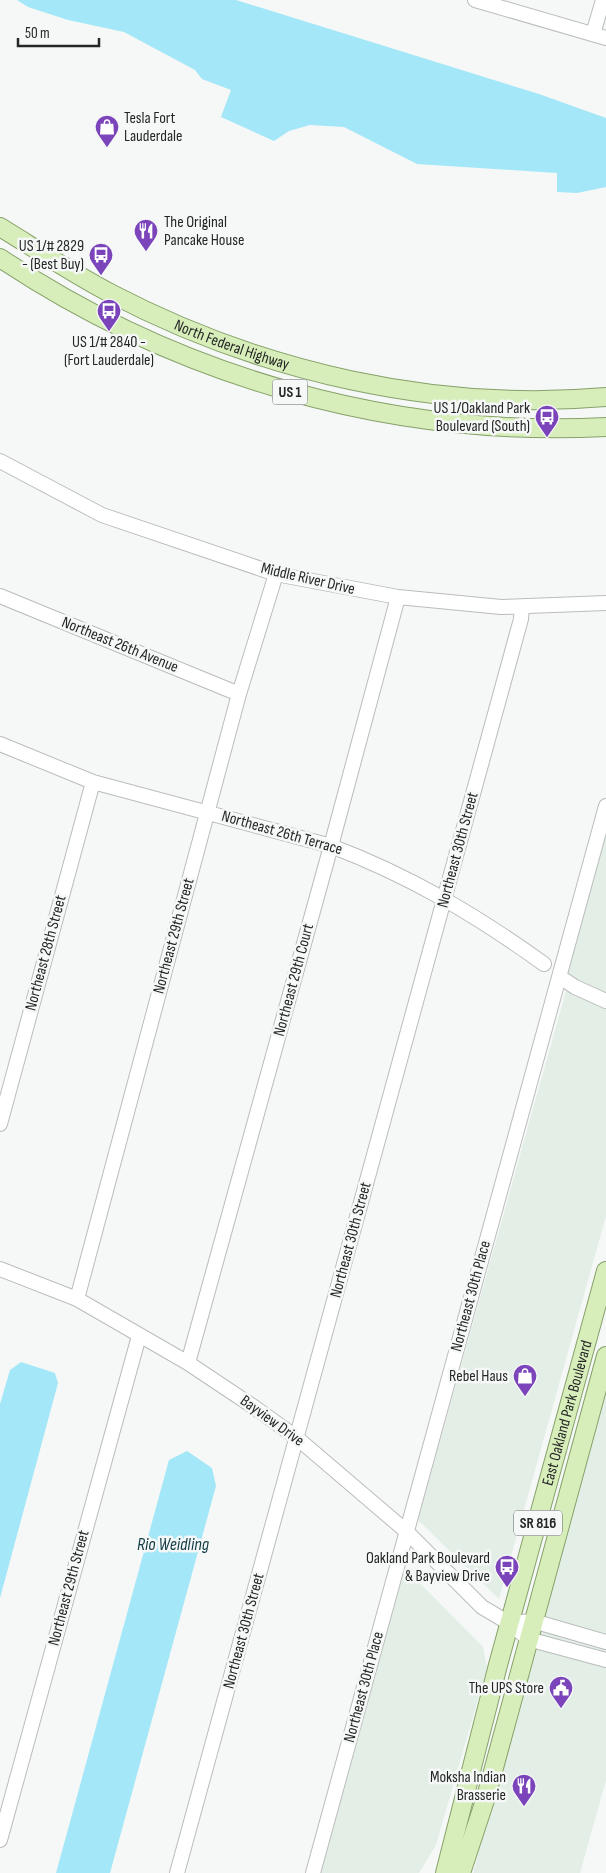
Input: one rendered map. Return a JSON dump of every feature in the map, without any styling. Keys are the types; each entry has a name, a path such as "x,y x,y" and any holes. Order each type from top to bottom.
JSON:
{"main road":[{"name":"North Federal Highway","path":"0,227 84,278 174,324 230,346 284,364 362,383 444,395 562,400 606,397"},
{"name":"North Federal Highway","path":"0,258 106,319 165,348 226,372 319,400 423,420 528,428 606,427"},
{"path":"106,319 126,318 138,315 145,310"},
{"path":"136,334 148,326 158,323 174,324"},
{"path":"528,428 551,420 559,411 562,400"},
{"name":"East Oakland Park Boulevard","path":"445,1873 509,1623 606,1272"},
{"name":"East Oakland Park Boulevard","path":"461,1873 486,1797 606,1356"},
{"path":"472,1873 474,1849 486,1797"}],"street":[{"path":"475,0 600,36 603,0"},
{"name":"Middle River Drive","path":"0,461 102,515 276,574 398,597 501,607 606,603"},
{"name":"Northeast 29th Street","path":"77,1299 239,694 276,574"},
{"name":"Northeast 26th Avenue","path":"0,596 239,694"},
{"name":"Northeast 29th Court","path":"188,1363 398,597"},
{"name":"Northeast 30th Street","path":"177,1873 445,898 521,619 522,607"},
{"name":"Northeast 26th Terrace","path":"0,744 93,782 331,846 387,869 445,898 505,936 544,964"},
{"name":"Northeast 28th Street","path":"0,1124 93,782"},
{"name":"Northeast 30th Place","path":"313,1873 606,806"},
{"path":"560,977 575,987 606,1000"},
{"name":"Bayview Drive","path":"0,1269 77,1299 188,1363 297,1438 406,1531 482,1607 494,1616 509,1623 528,1639 606,1660"},
{"name":"Northeast 29th Street","path":"0,1840 139,1336"},
{"path":"509,1623 534,1621 606,1642"},
{"path":"439,1873 451,1850"}],"shaded area":[{"path":"606,830 606,994 599,992 568,973"},
{"path":"566,991 606,1006 606,1216 499,1599 418,1520"},
{"path":"606,1375 606,1780 580,1873 473,1873"},
{"path":"405,1568 483,1647 487,1668 436,1845 419,1873 321,1873"}],"water":[{"path":"17,0 236,0 539,94 606,118 606,187 577,193 557,192 557,173 417,164 344,127 310,125 289,131 274,141 221,117 231,90 202,79 195,70 124,32 68,20 28,7"},
{"path":"21,1362 55,1373 58,1383 0,1598 0,1404 10,1370"},
{"name":"Rio Weidling","path":"187,1451 212,1468 216,1486 110,1873 56,1873 169,1460"}],"place":[{"name":"Tesla Fort Lauderdale","path":"107,148"},
{"name":"The Original Pancake House","path":"146,252"},
{"name":"US 1/# 2829 - (Best Buy)","path":"101,276"},
{"name":"US 1/# 2840 - (Fort Lauderdale)","path":"109,332"},
{"name":"US 1/Oakland Park Boulevard (South)","path":"547,438"},
{"name":"Rebel Haus","path":"525,1397"},
{"name":"Oakland Park Boulevard & Bayview Drive","path":"507,1588"},
{"name":"The UPS Store","path":"561,1709"},
{"name":"Moksha Indian Brasserie","path":"524,1807"}]}
